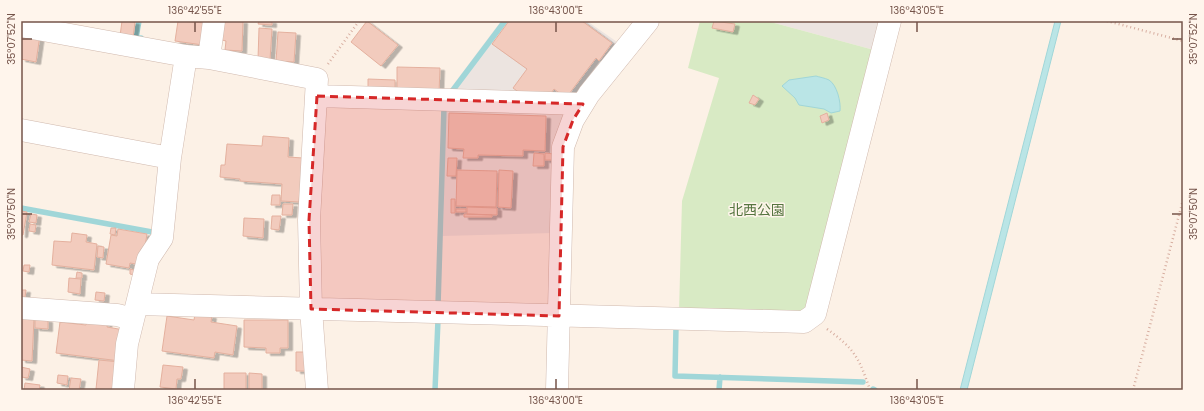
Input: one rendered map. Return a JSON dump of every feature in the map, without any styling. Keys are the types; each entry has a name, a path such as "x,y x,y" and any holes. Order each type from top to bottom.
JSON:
{"street":[{"path":"209,58 214,21"},
{"path":"557,390 563,147 572,120 648,21"},
{"path":"21,308 117,315 135,311 311,309 804,322 809,320 815,314 890,21"},
{"path":"21,26 186,56 209,58 317,87 583,104"},
{"path":"123,390 127,344 148,259 162,238 170,158 186,56"},
{"path":"317,87 309,220 311,309 317,390"},
{"path":"21,130 170,158"}],"path":[{"path":"317,87 359,21"},
{"path":"1107,21 1183,41"},
{"path":"1133,390 1183,200"},
{"path":"809,320 827,329 855,352 864,370 870,390"}],"highlighted area":[{"path":"317,96 583,104 573,120 563,147 559,316 311,309 309,220"}],"shaded area":[{"path":"501,21 587,21 620,44 574,101 444,97"},
{"path":"767,21 882,21 874,50"},
{"path":"445,104 571,107 553,233 443,236"}],"green space":[{"name":"北西公園","path":"700,21 767,21 874,50 809,308 800,315 679,312 682,201 719,78 688,68"}],"water":[{"path":"1055,21 1061,21 967,390 960,390"},
{"path":"816,76 832,82 839,99 840,111 831,113 824,109 799,105 795,98 782,86 789,80"}],"building":[{"path":"122,21 135,22 133,38 120,36"},
{"path":"178,21 206,23 203,45 175,41"},
{"path":"223,21 243,21 242,51 225,50 226,41 222,40"},
{"path":"259,21 272,21 272,25 258,24"},
{"path":"367,21 398,45 381,66 351,42"},
{"path":"509,21 582,21 612,43 599,61 596,58 566,98 554,89 550,95 524,96 513,88 527,69 492,44"},
{"path":"714,21 735,24 733,32 712,28"},
{"path":"259,28 272,29 270,60 258,59"},
{"path":"21,32 40,35 36,62 21,59"},
{"path":"278,32 296,33 294,62 276,61"},
{"path":"397,67 440,68 439,93 397,92"},
{"path":"368,79 395,80 395,93 368,93"},
{"path":"753,95 759,99 755,105 749,103"},
{"path":"449,113 546,116 545,151 523,150 523,156 478,155 478,158 463,158 464,149 448,148"},
{"path":"827,113 829,120 822,123 820,116"},
{"path":"263,136 289,138 288,157 303,158 299,202 281,201 282,184 240,181 240,179 220,177 221,165 225,165 227,144 262,146"},
{"path":"534,153 544,154 544,166 533,166"},
{"path":"545,153 554,154 554,160 545,160"},
{"path":"448,158 457,158 456,176 447,176"},
{"path":"457,170 497,171 496,207 456,206"},
{"path":"499,170 513,171 511,208 498,207"},
{"path":"272,195 280,195 280,205 271,205"},
{"path":"451,199 455,199 455,213 451,213"},
{"path":"283,204 293,204 292,215 282,215"},
{"path":"467,207 497,208 497,215 467,214"},
{"path":"456,209 466,209 466,212 456,212"},
{"path":"21,211 27,212 23,235 21,235"},
{"path":"31,214 37,215 36,223 29,222"},
{"path":"464,214 492,215 492,217 464,217"},
{"path":"272,216 281,216 279,230 271,229"},
{"path":"244,218 264,219 263,238 243,236"},
{"path":"30,224 36,225 35,232 29,231"},
{"path":"111,228 116,228 115,235 110,234"},
{"path":"118,229 147,234 142,265 130,263 129,268 106,264 111,235 117,236"},
{"path":"72,233 87,235 86,242 97,244 94,270 52,265 54,241 71,242"},
{"path":"98,246 104,247 103,258 97,257"},
{"path":"24,265 30,265 29,272 23,271"},
{"path":"130,269 139,271 138,276 130,274"},
{"path":"77,272 82,273 82,278 76,278"},
{"path":"69,278 81,279 80,294 68,292"},
{"path":"21,290 26,290 24,305 21,305"},
{"path":"96,292 105,293 104,301 95,300"},
{"path":"195,314 212,316 211,322 237,326 233,355 215,352 214,358 162,351 167,316 194,320"},
{"path":"87,317 108,319 107,327 124,330 120,361 56,353 60,322 86,325"},
{"path":"21,318 34,319 32,361 21,360"},
{"path":"35,319 48,320 48,329 35,328"},
{"path":"244,320 288,320 288,348 280,348 280,353 266,353 266,348 244,347"},
{"path":"296,352 305,352 305,371 296,371"},
{"path":"99,360 120,362 117,390 96,389"},
{"path":"163,365 183,367 181,379 177,379 176,389 160,387"},
{"path":"21,367 30,369 28,378 21,377"},
{"path":"224,373 246,373 246,390 224,390"},
{"path":"249,373 262,374 262,390 249,390"},
{"path":"58,375 68,376 67,385 57,383"},
{"path":"71,378 81,379 79,390 69,390"},
{"path":"25,383 40,385 39,390 24,390"}],"waterway":[{"path":"139,21 136,38 141,38"},
{"path":"450,94 505,21"},
{"path":"438,306 444,107"},
{"path":"21,208 152,232"},
{"path":"435,390 438,320"},
{"path":"676,327 675,376 863,382"},
{"path":"719,390 720,377"}]}
